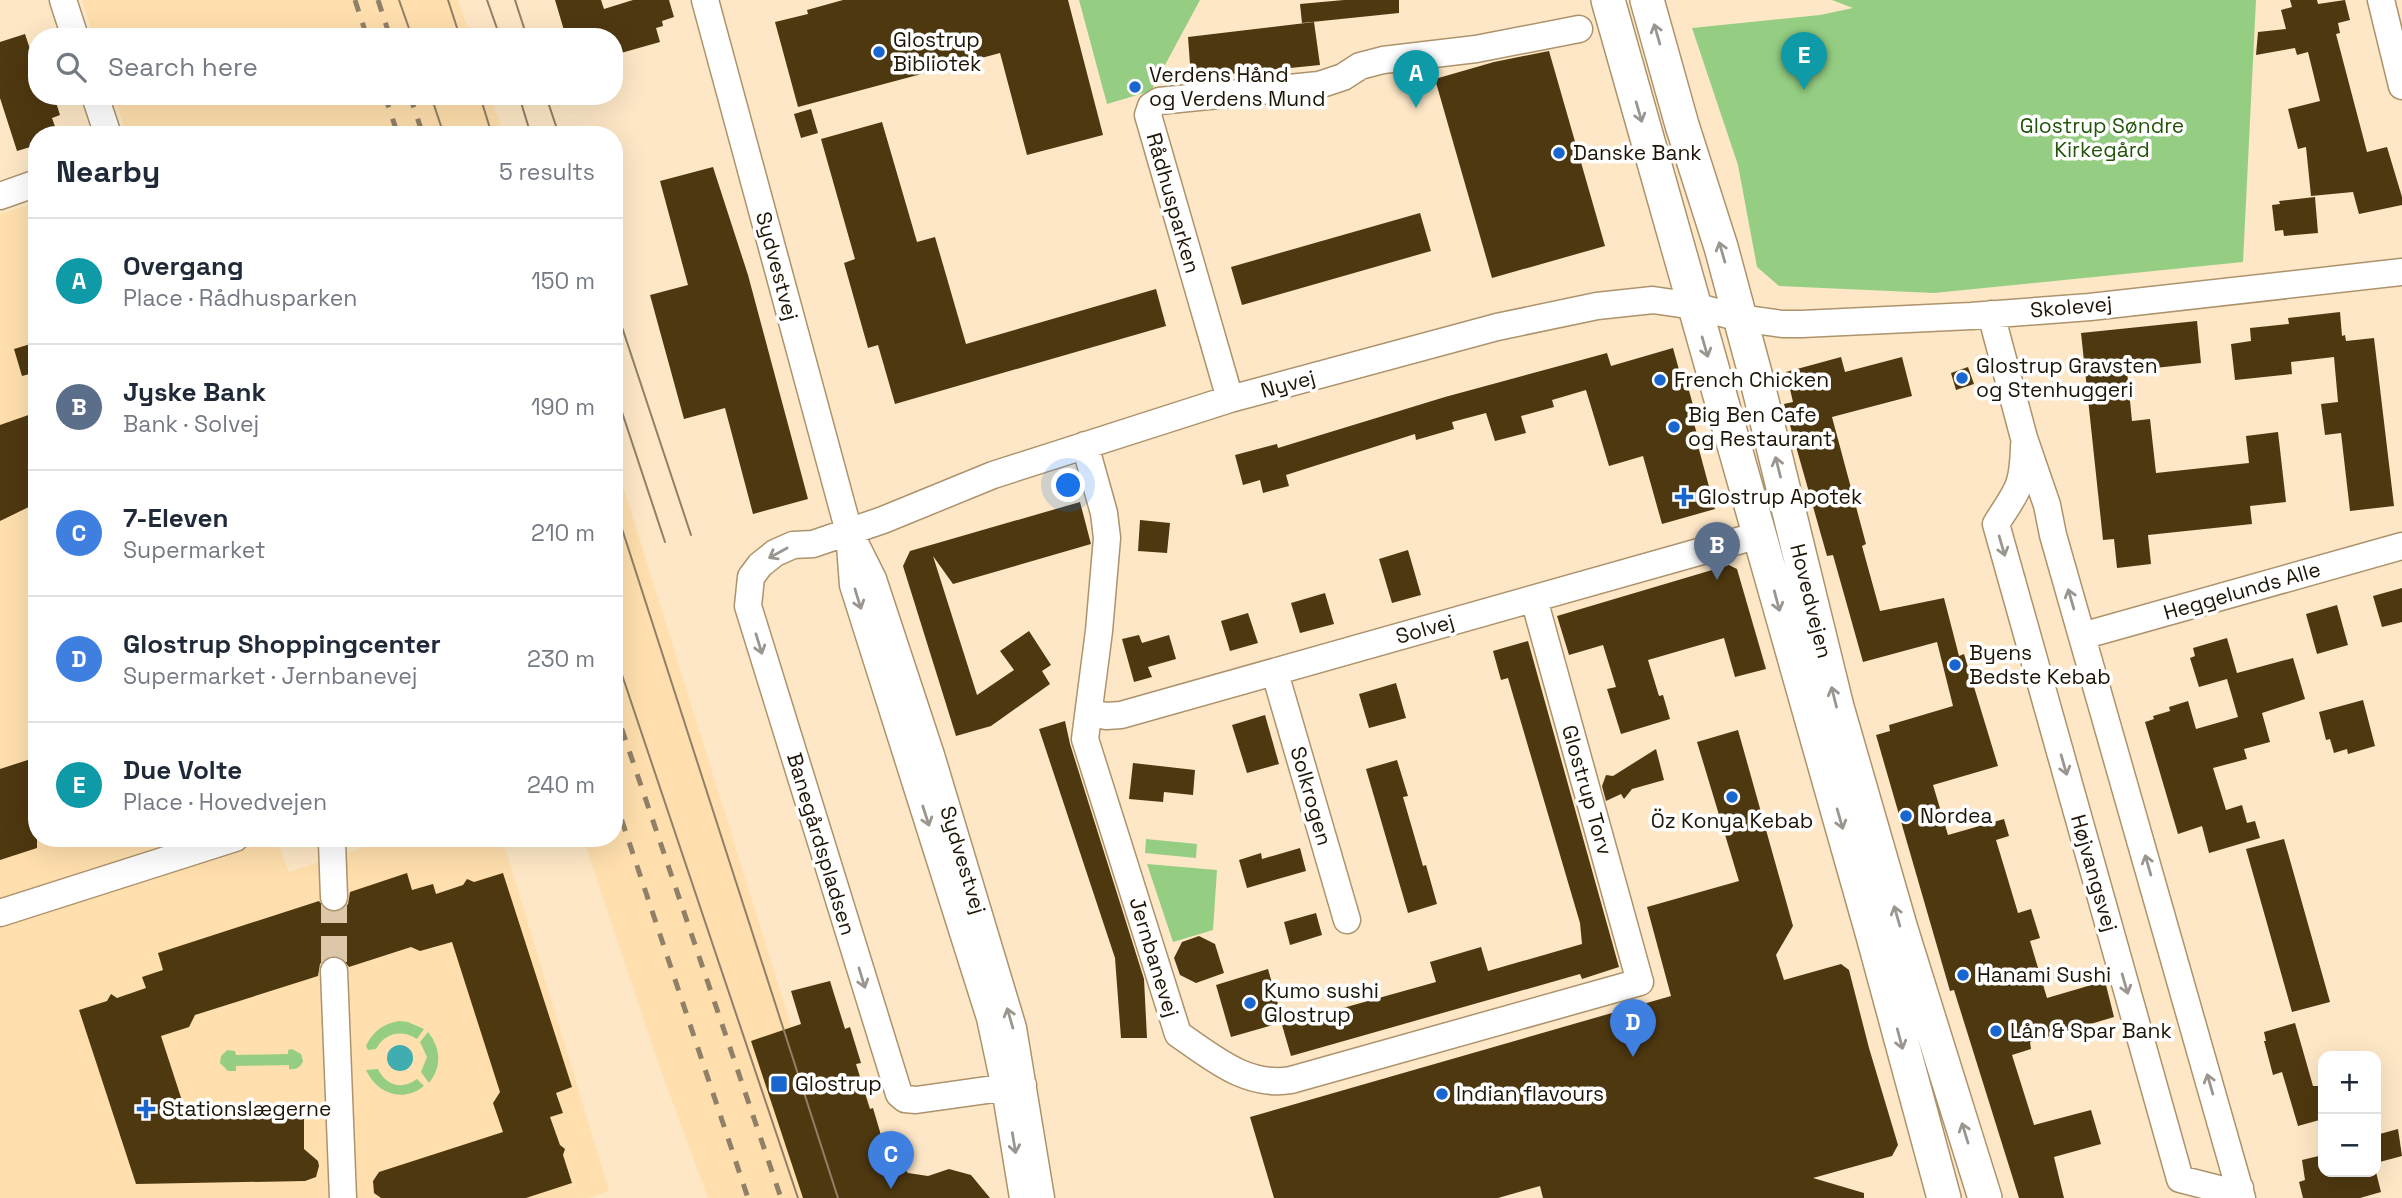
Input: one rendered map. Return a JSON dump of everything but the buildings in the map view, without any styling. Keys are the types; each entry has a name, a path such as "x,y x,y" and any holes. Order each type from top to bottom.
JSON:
{"main road":[{"name":"Hovedvejen","path":"1608,0 1944,1198"},
{"name":"Hovedvejen","path":"1647,0 1682,125 1721,247 1837,708 1901,929 1985,1198"}],"street":[{"path":"63,0 72,28"},
{"name":"Sydvestvej","path":"705,0 849,532 873,579 931,755 1009,1015 1023,1198"},
{"path":"2381,0 2402,86"},
{"name":"Rådhusparken","path":"1230,399 1148,115 1151,106 1158,101 1319,85 1343,77 1360,66 1383,60 1476,50 1579,29"},
{"path":"98,105 105,126"},
{"path":"0,195 28,186"},
{"name":"Skolevej","path":"1740,318 1802,324 1991,314 2090,307 2402,272"},
{"name":"Nyvej","path":"849,532 993,475 1230,399 1497,327 1622,302 1653,300 1694,306 1740,318"},
{"name":"Højvangsvej","path":"1991,314 2024,438 2048,505 2053,535 2241,1193 2180,1179 1996,524 2015,496 2021,481 2024,438"},
{"name":"Jernbanevej","path":"1085,445 1104,513 1107,538 1106,567 1085,739 1178,1034 1242,1075 1266,1082 1291,1080 1640,982"},
{"name":"Højvangsvej","path":"2004,511 2021,507 2033,510 2053,535"},
{"name":"Banegårdspladsen","path":"849,532 813,544 793,545 775,553 760,565 751,578 748,606 898,1094 905,1099 916,1101 1014,1087"},
{"name":"Solvej","path":"1090,713 1121,715 1759,535"},
{"name":"Heggelunds Alle","path":"2082,636 2402,546"},
{"name":"Glostrup Torv","path":"1534,598 1640,982"},
{"name":"Solkrogen","path":"1275,673 1347,920"},
{"path":"0,913 206,847"},
{"path":"332,847 334,897"},
{"path":"334,971 344,1198"},
{"name":"Sydvestvej","path":"1014,1087 1041,1198"}],"shaded area":[{"path":"82,0 458,0 468,28 91,28"},
{"path":"117,105 493,105 501,126 124,126"},
{"path":"28,205 28,847 279,847 289,872 365,847 505,847 609,1191 589,1198 0,1198 0,214"},
{"path":"623,486 844,1198 708,1198 658,1062 586,847 623,847"}],"green space":[{"path":"1079,0 1200,0 1151,91 1107,104"},
{"name":"Glostrup Søndre Kirkegård","path":"1832,0 2256,0 2243,262 1934,293 1779,286 1757,267 1738,165 1692,28 1820,15 1853,8"},
{"path":"1146,839 1197,844 1196,858 1145,853"},
{"path":"1147,864 1217,870 1213,930 1173,942"},
{"path":"399,1021 424,1029 417,1039 405,1034 394,1034 384,1039 376,1049 368,1050 366,1046 375,1032 383,1026"},
{"path":"428,1032 435,1044 438,1058 436,1071 429,1083 421,1072 427,1057 420,1042"},
{"path":"292,1049 301,1054 303,1061 294,1069 289,1069 289,1065 236,1066 236,1071 228,1071 220,1063 221,1056 227,1050 235,1051 236,1055 288,1054 288,1050"},
{"path":"378,1069 390,1083 400,1085 417,1079 424,1086 408,1094 391,1093 377,1085 366,1070"}],"water":[{"path":"400,1045 409,1049 413,1058 409,1067 400,1071 391,1067 387,1058 391,1049"}],"tunnel":[{"path":"334,897 334,971"}],"tram line":[{"path":"399,0 409,28"},
{"path":"448,0 457,28"},
{"path":"487,0 497,28"},
{"path":"515,0 524,28"},
{"path":"434,105 441,126"},
{"path":"483,105 489,126"},
{"path":"522,105 528,126"},
{"path":"549,105 556,126"},
{"path":"623,330 691,535"},
{"path":"623,415 665,542"},
{"path":"623,532 838,1198"},
{"path":"623,678 798,1198"}],"railway":[{"path":"355,0 364,28"},
{"path":"378,0 387,28"},
{"path":"388,105 395,126"},
{"path":"413,105 420,126"},
{"path":"623,733 781,1198"},
{"path":"623,824 748,1198"}],"place":[{"name":"Glostrup Bibliotek","path":"879,52"},
{"name":"Verdens Hånd og Verdens Mund","path":"1135,87"},
{"name":"Due Volte","path":"1804,90"},
{"name":"Overgang","path":"1416,108"},
{"name":"Danske Bank","path":"1559,153"},
{"name":"Glostrup Gravsten og Stenhuggeri","path":"1962,378"},
{"name":"French Chicken","path":"1660,380"},
{"name":"Big Ben Cafe og Restaurant","path":"1674,427"},
{"name":"Glostrup Apotek","path":"1684,497"},
{"name":"Jyske Bank","path":"1717,580"},
{"name":"Byens Bedste Kebab","path":"1955,665"},
{"name":"Öz Konya Kebab","path":"1732,797"},
{"name":"Nordea","path":"1906,816"},
{"name":"Hanami Sushi","path":"1963,975"},
{"name":"Kumo sushi Glostrup","path":"1250,1003"},
{"name":"Lån & Spar Bank","path":"1996,1031"},
{"name":"Glostrup Shoppingcenter","path":"1633,1057"},
{"name":"Glostrup","path":"779,1084"},
{"name":"Indian flavours","path":"1442,1094"},
{"name":"Stationslægerne","path":"146,1109"},
{"name":"7-Eleven","path":"891,1189"}]}
